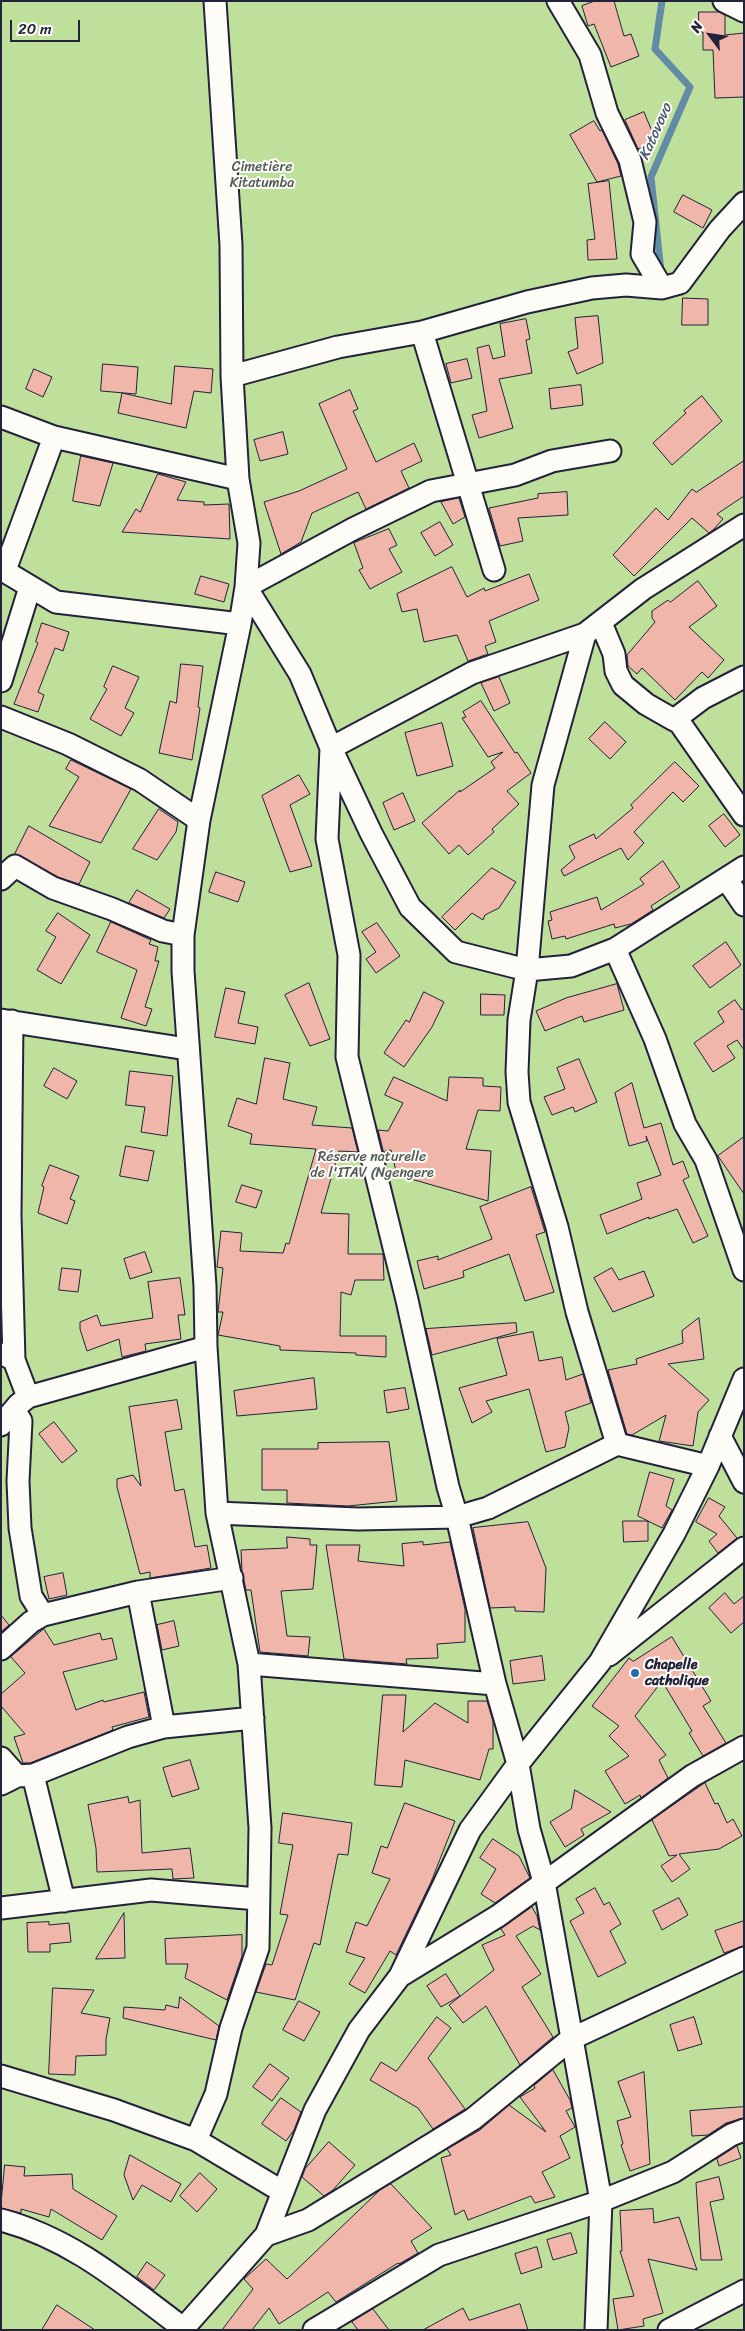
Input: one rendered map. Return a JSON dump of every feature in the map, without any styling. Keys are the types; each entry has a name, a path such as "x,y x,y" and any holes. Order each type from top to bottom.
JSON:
{"street":[{"path":"196,2140 216,2094 231,2028 258,1948 260,1828 249,1664 217,1513 206,1348 205,1286 187,1049 183,935 194,870 199,820 240,624 246,587 249,543 238,479 232,376 231,245 216,1"},
{"path":"558,1 590,55 607,113 630,160 645,222 642,254 669,286"},
{"path":"724,1 744,10"},
{"path":"232,376 338,347 422,332 527,302 592,288 669,286 680,283 720,229 744,202"},
{"path":"422,332 466,484 494,570"},
{"path":"1,416 54,437 238,479"},
{"path":"54,437 3,570 56,602 240,624"},
{"path":"246,587 353,529 431,491 515,475 552,461 610,451"},
{"path":"331,748 472,672 593,629 643,589 744,525"},
{"path":"1,682 30,587"},
{"path":"246,587 300,674 331,748 371,833 410,906 456,952 527,970 571,966 615,949 727,880 744,867"},
{"path":"593,629 614,654 616,671 623,685 646,704 674,720 703,698 744,677"},
{"path":"593,629 543,785 527,970 519,1020 517,1072 520,1102 557,1227 577,1312 617,1444"},
{"path":"1,717 68,744 140,780 199,820"},
{"path":"677,719 744,815"},
{"path":"331,748 327,838 349,955 347,1057 407,1300 448,1487 457,1517 495,1684 518,1764 529,1829 544,1882 601,2200 596,2330"},
{"path":"1,879 15,866 53,888 112,909 163,931 183,935"},
{"path":"727,880 744,905"},
{"path":"615,949 655,1039 685,1124 706,1160 744,1270"},
{"path":"43,1615 31,1596 20,1528 18,1481 21,1420 14,1410 8,1357 6,1213 7,1020 187,1049"},
{"path":"14,1410 206,1348"},
{"path":"1,2220 28,2227 86,2256 191,2327 266,2235 315,2110 354,2038 400,1976 470,1830 518,1764 600,1662 674,1534 708,1466 744,1379"},
{"path":"720,1436 744,1482"},
{"path":"217,1513 358,1519 457,1517 488,1508 617,1444 708,1466"},
{"path":"600,1662 744,1548"},
{"path":"1,1649 31,1622 43,1615 138,1592 232,1578"},
{"path":"138,1592 164,1728"},
{"path":"249,1664 495,1684"},
{"path":"17,1779 128,1737 164,1728 253,1718"},
{"path":"400,1976 498,1916 692,1776 744,1748"},
{"path":"1,1758 17,1779 64,1901"},
{"path":"1,1908 151,1890 258,1899"},
{"path":"266,2235 308,2220 473,2119 571,2039 744,1958"},
{"path":"1,2076 114,2110 196,2140 283,2192"},
{"path":"314,2330 439,2255 601,2200 673,2172 731,2135 744,2130"},
{"path":"669,2330 744,2292"}],"green space":[{"name":"Réserve naturelle de l'ITAV (Ngengere","path":"1,1 744,1 744,2330 1,2330"}],"building":[{"path":"595,1 614,1 624,36 631,34 639,56 611,67 594,24 588,26 582,6"},
{"path":"699,12 719,12 725,15 725,35 744,33 744,97 715,98 713,50 703,50 703,32 699,32"},
{"path":"644,112 656,141 638,149 625,120"},
{"path":"594,121 600,131 602,130 618,164 621,176 597,182 570,135"},
{"path":"609,181 617,259 588,260 587,240 595,239 588,184"},
{"path":"683,195 712,210 703,228 674,212"},
{"path":"683,298 708,299 708,325 682,325"},
{"path":"598,316 603,363 577,374 568,352 578,348 575,318"},
{"path":"526,319 530,339 526,340 532,373 499,379 513,428 479,438 472,415 487,411 477,348 489,345 493,359 505,356 500,324"},
{"path":"467,359 472,378 451,383 446,364"},
{"path":"103,364 138,367 136,394 101,391"},
{"path":"175,366 213,369 211,393 194,391 186,428 118,413 122,393 171,404"},
{"path":"34,369 52,377 43,397 26,389"},
{"path":"581,385 583,405 551,409 549,389"},
{"path":"350,390 358,409 353,411 376,462 414,443 422,461 401,471 409,488 366,509 358,492 312,513 301,542 281,554 264,502 299,491 347,469 319,404"},
{"path":"702,396 722,421 672,465 653,443 686,413 684,411"},
{"path":"283,432 288,454 260,461 254,440"},
{"path":"81,456 113,463 100,506 73,501"},
{"path":"744,461 744,496 717,514 723,519 709,533 692,518 634,576 613,555 656,508 668,520 692,489 696,492"},
{"path":"158,474 186,482 177,500 204,502 204,505 229,504 230,539 122,532 136,509 140,512"},
{"path":"567,492 568,515 518,518 523,541 500,546 489,508 538,498 538,494"},
{"path":"459,498 465,517 453,524 441,502"},
{"path":"440,522 453,545 435,556 421,533"},
{"path":"389,529 397,545 389,549 402,572 370,589 359,570 363,568 354,543"},
{"path":"452,567 467,597 484,588 485,591 529,574 539,600 489,621 496,642 485,646 488,654 468,661 457,635 424,642 417,609 402,612 397,594"},
{"path":"201,576 229,584 224,602 195,594"},
{"path":"698,581 717,606 689,627 724,660 708,678 702,672 675,700 642,668 637,674 628,666 627,655 655,622 652,618 652,611 668,600 670,602"},
{"path":"42,623 69,632 63,651 55,648 38,692 44,695 38,712 14,704 38,643 36,642"},
{"path":"181,664 203,666 198,707 200,708 192,760 159,753 170,701 176,703"},
{"path":"113,666 139,677 125,708 134,713 121,736 90,719 107,689 104,687"},
{"path":"499,677 510,703 494,711 481,683"},
{"path":"481,701 515,753 517,752 531,773 507,791 519,804 492,829 494,832 468,855 459,845 449,854 422,823 460,790 460,792 495,768 491,762 503,752 488,757 462,718 466,717 463,712"},
{"path":"605,722 626,742 610,759 589,739"},
{"path":"442,723 453,766 417,776 405,733"},
{"path":"71,760 131,789 101,843 49,826 79,777 66,769"},
{"path":"675,762 699,786 683,802 673,792 634,832 644,843 628,860 621,848 564,876 561,870 575,858 569,846 594,834 596,839 633,808 631,805"},
{"path":"299,775 310,794 290,805 312,866 290,872 262,796"},
{"path":"403,793 415,821 394,830 383,803"},
{"path":"159,809 178,822 176,832 157,860 133,849"},
{"path":"724,814 740,835 725,847 709,826"},
{"path":"29,826 90,862 79,884 58,877 15,854"},
{"path":"663,861 680,887 651,906 653,910 631,924 615,928 614,924 566,939 565,936 552,939 548,921 552,920 550,912 597,897 601,910 644,884 640,879"},
{"path":"492,868 516,882 499,908 485,915 483,920 472,913 455,930 442,917"},
{"path":"216,872 245,882 238,902 209,892"},
{"path":"137,890 170,909 164,918 129,903"},
{"path":"58,913 90,935 61,984 37,970 56,937 46,931"},
{"path":"111,922 151,940 149,944 158,947 155,961 159,961 145,1007 152,1009 146,1026 121,1018 137,970 97,952"},
{"path":"377,923 400,956 376,973 366,959 376,952 362,932"},
{"path":"726,942 741,965 710,988 693,966"},
{"path":"309,983 330,1039 310,1046 285,995"},
{"path":"617,984 624,1010 584,1022 582,1016 545,1031 536,1011 566,998"},
{"path":"226,988 245,992 238,1023 258,1027 255,1044 215,1037"},
{"path":"424,992 444,1002 432,1027 404,1067 384,1053 406,1020 409,1022"},
{"path":"481,994 505,995 504,1015 481,1015"},
{"path":"735,1000 742,1010 744,1008 744,1050 737,1040 727,1046 735,1058 713,1072 694,1043 724,1022 718,1012"},
{"path":"265,1058 290,1063 283,1099 317,1107 312,1125 352,1128 358,1152 339,1151 321,1213 349,1214 348,1254 383,1254 384,1280 355,1280 351,1295 341,1292 340,1336 386,1336 386,1357 356,1355 356,1353 280,1350 280,1346 218,1335 223,1312 218,1312 223,1268 217,1267 221,1231 242,1233 240,1251 283,1253 286,1243 289,1244 316,1149 250,1144 252,1134 228,1126 237,1098 256,1104"},
{"path":"579,1059 597,1102 575,1112 573,1107 552,1115 544,1097 565,1089 557,1068"},
{"path":"54,1068 77,1081 67,1099 44,1086"},
{"path":"130,1071 173,1076 167,1136 141,1132 145,1107 126,1105"},
{"path":"394,1077 447,1101 449,1077 483,1078 483,1086 501,1087 500,1111 478,1110 466,1149 491,1151 488,1201 404,1177 405,1171 396,1171 391,1150 385,1151 384,1154 378,1130 388,1131 403,1103 385,1095"},
{"path":"632,1083 644,1128 661,1123 673,1165 683,1161 689,1177 683,1180 708,1236 693,1243 677,1209 649,1219 649,1217 607,1234 600,1215 642,1199 637,1183 661,1175 646,1136 647,1141 629,1146 615,1093"},
{"path":"744,1137 744,1194 718,1156"},
{"path":"126,1146 154,1151 148,1181 120,1176"},
{"path":"50,1165 79,1176 70,1199 75,1201 67,1224 38,1213 44,1187 42,1186"},
{"path":"242,1185 262,1191 256,1208 236,1202"},
{"path":"531,1187 545,1232 536,1235 554,1292 525,1301 509,1254 463,1271 464,1277 424,1289 417,1261 438,1256 438,1260 492,1239 480,1207"},
{"path":"145,1252 152,1272 130,1279 124,1259"},
{"path":"62,1268 81,1270 78,1292 59,1290"},
{"path":"612,1268 619,1280 644,1271 654,1296 613,1312 594,1278"},
{"path":"180,1278 185,1315 178,1315 181,1339 145,1344 146,1351 122,1357 119,1339 87,1351 80,1329 80,1322 97,1315 101,1326 153,1318 148,1282"},
{"path":"699,1318 704,1359 668,1364 709,1400 698,1412 693,1446 659,1441 666,1415 632,1435 627,1434 608,1370 637,1364 636,1359 683,1343 682,1331"},
{"path":"516,1323 517,1332 432,1355 426,1329"},
{"path":"533,1332 539,1361 562,1357 566,1380 583,1374 591,1403 565,1412 569,1428 565,1447 546,1452 529,1389 486,1401 492,1412 472,1423 459,1388 507,1375 497,1339"},
{"path":"314,1378 317,1409 237,1416 234,1391"},
{"path":"405,1388 409,1409 387,1413 384,1391"},
{"path":"177,1400 182,1429 165,1432 175,1491 184,1489 195,1547 207,1545 211,1568 150,1578 150,1572 140,1574 117,1487 117,1479 133,1475 141,1486 129,1407"},
{"path":"54,1422 77,1451 62,1463 39,1434"},
{"path":"389,1442 397,1501 348,1506 287,1503 287,1490 262,1490 262,1449 318,1449 318,1443"},
{"path":"650,1472 674,1479 666,1506 672,1510 662,1528 638,1516"},
{"path":"709,1498 725,1507 719,1516 737,1538 718,1553 709,1541 717,1534 696,1522"},
{"path":"623,1521 648,1521 648,1541 624,1542"},
{"path":"528,1522 546,1568 544,1612 515,1611 515,1607 490,1608 473,1528"},
{"path":"287,1537 310,1539 310,1545 317,1545 313,1589 281,1591 287,1636 310,1637 308,1656 260,1652 251,1590 246,1590 242,1571 241,1550 287,1548"},
{"path":"423,1542 423,1545 450,1542 465,1609 465,1642 437,1644 438,1658 406,1659 407,1664 344,1659 326,1545 360,1545 358,1561 404,1566 402,1544"},
{"path":"63,1573 67,1595 49,1599 44,1577"},
{"path":"725,1593 734,1604 744,1596 744,1622 731,1633 709,1608"},
{"path":"1,1615 9,1625 1,1632"},
{"path":"174,1621 179,1646 162,1650 157,1625"},
{"path":"44,1629 54,1645 100,1633 102,1640 112,1638 117,1659 63,1672 76,1710 103,1700 104,1702 144,1692 149,1717 112,1727 113,1730 30,1763 23,1763 14,1737 25,1734 1,1706 1,1694 25,1673 11,1657"},
{"path":"672,1637 711,1701 703,1706 726,1743 703,1756 689,1733 692,1731 662,1681 635,1716 666,1755 659,1760 668,1778 641,1798 640,1795 625,1804 605,1771 629,1756 609,1736 619,1726 592,1706 629,1658 633,1661"},
{"path":"542,1656 545,1680 513,1684 510,1661"},
{"path":"383,1695 406,1695 403,1732 435,1703 468,1723 468,1701 487,1701 493,1721 493,1749 489,1749 480,1780 405,1760 402,1787 375,1785"},
{"path":"190,1760 199,1789 172,1797 163,1768"},
{"path":"705,1783 715,1804 718,1803 727,1823 733,1819 742,1836 719,1849 679,1854 690,1869 672,1882 661,1866 677,1855 669,1856 652,1820"},
{"path":"575,1790 611,1812 581,1829 584,1835 565,1847 550,1822 571,1809"},
{"path":"128,1797 129,1803 140,1800 142,1853 190,1848 194,1878 173,1879 172,1869 97,1872 96,1848 88,1805"},
{"path":"405,1803 455,1821 431,1882 396,1955 390,1951 365,1993 349,1984 365,1958 346,1952 356,1922 367,1926 390,1879 372,1873 381,1846 387,1848"},
{"path":"283,1813 352,1823 348,1855 338,1854 320,1945 314,1943 295,2000 256,1992 266,1964 272,1965 288,1915 280,1914 293,1845 279,1843"},
{"path":"493,1839 519,1856 530,1878 495,1903 481,1894 496,1869 480,1858"},
{"path":"595,1888 604,1905 609,1902 621,1924 610,1931 626,1963 598,1977 570,1921 584,1913 576,1899"},
{"path":"679,1898 688,1915 662,1930 653,1911"},
{"path":"532,1907 537,1916 540,1930 533,1926 516,1936 541,1974 522,1987 553,2037 520,2065 486,2006 463,2023 449,2005 494,1970 482,1945 505,1935 501,1929"},
{"path":"124,1913 125,1958 96,1959"},
{"path":"744,1921 744,1946 724,1953 715,1931"},
{"path":"49,1922 49,1925 69,1923 71,1942 50,1944 50,1952 28,1952 27,1923"},
{"path":"242,1935 242,1956 227,2000 185,1978 188,1964 166,1964 165,1939"},
{"path":"446,1974 460,1996 441,2007 427,1986"},
{"path":"53,1988 94,1990 81,2013 110,2018 106,2039 106,2055 76,2056 75,2075 49,2074"},
{"path":"180,1997 219,2026 216,2040 123,2018 124,2007 165,2010 166,2005 178,2008"},
{"path":"299,2001 320,2012 304,2041 283,2030"},
{"path":"437,2017 451,2028 428,2058 465,2109 433,2129 418,2108 370,2080 381,2062 396,2071"},
{"path":"694,2017 702,2044 678,2051 670,2025"},
{"path":"270,2064 289,2078 272,2101 253,2087"},
{"path":"553,2070 570,2100 572,2108 566,2111 575,2127 560,2136 570,2158 542,2172 555,2197 535,2203 531,2196 468,2220 464,2210 455,2215 441,2158 451,2155 447,2149 480,2130 509,2105 546,2132 520,2097 535,2088 534,2086"},
{"path":"644,2072 650,2164 630,2171 621,2145 623,2144 617,2121 631,2117 618,2082"},
{"path":"281,2098 301,2112 294,2130 286,2141 262,2124"},
{"path":"744,2107 744,2118 726,2123 708,2135 692,2136 690,2111"},
{"path":"329,2142 355,2165 333,2190 324,2196 302,2177 305,2169"},
{"path":"737,2146 741,2158 719,2166 717,2159"},
{"path":"130,2155 181,2184 171,2202 142,2185 133,2200 124,2175"},
{"path":"5,2165 25,2167 24,2176 72,2174 73,2189 117,2216 102,2240 51,2209 49,2217 21,2209 21,2213 1,2208"},
{"path":"200,2173 217,2189 197,2212 180,2196"},
{"path":"719,2177 724,2199 710,2202 722,2260 701,2260 696,2183"},
{"path":"391,2184 432,2228 411,2241 418,2253 398,2263 336,2302 328,2292 279,2324 269,2308 252,2330 222,2330 253,2289 244,2279 266,2259 287,2279 380,2190"},
{"path":"653,2209 654,2223 679,2217 697,2270 648,2259 663,2313 643,2319 644,2326 618,2330 613,2299 634,2296 620,2251 622,2251 620,2211"},
{"path":"571,2233 577,2253 553,2260 547,2240"},
{"path":"537,2247 542,2267 521,2274 515,2254"},
{"path":"147,2262 165,2275 154,2290 137,2277"},
{"path":"520,2304 528,2330 423,2330 463,2308 469,2320"},
{"path":"57,2305 95,2330 42,2330"},
{"path":"373,2309 389,2330 358,2330 352,2322"}],"waterway":[{"name":"Katovovo","path":"661,272 651,177 690,87 655,49 662,1"}],"place":[{"name":"Chapelle catholique","path":"635,1673"}],"park label":[{"name":"Cimetière Kitatumba","path":"262,176"}]}
